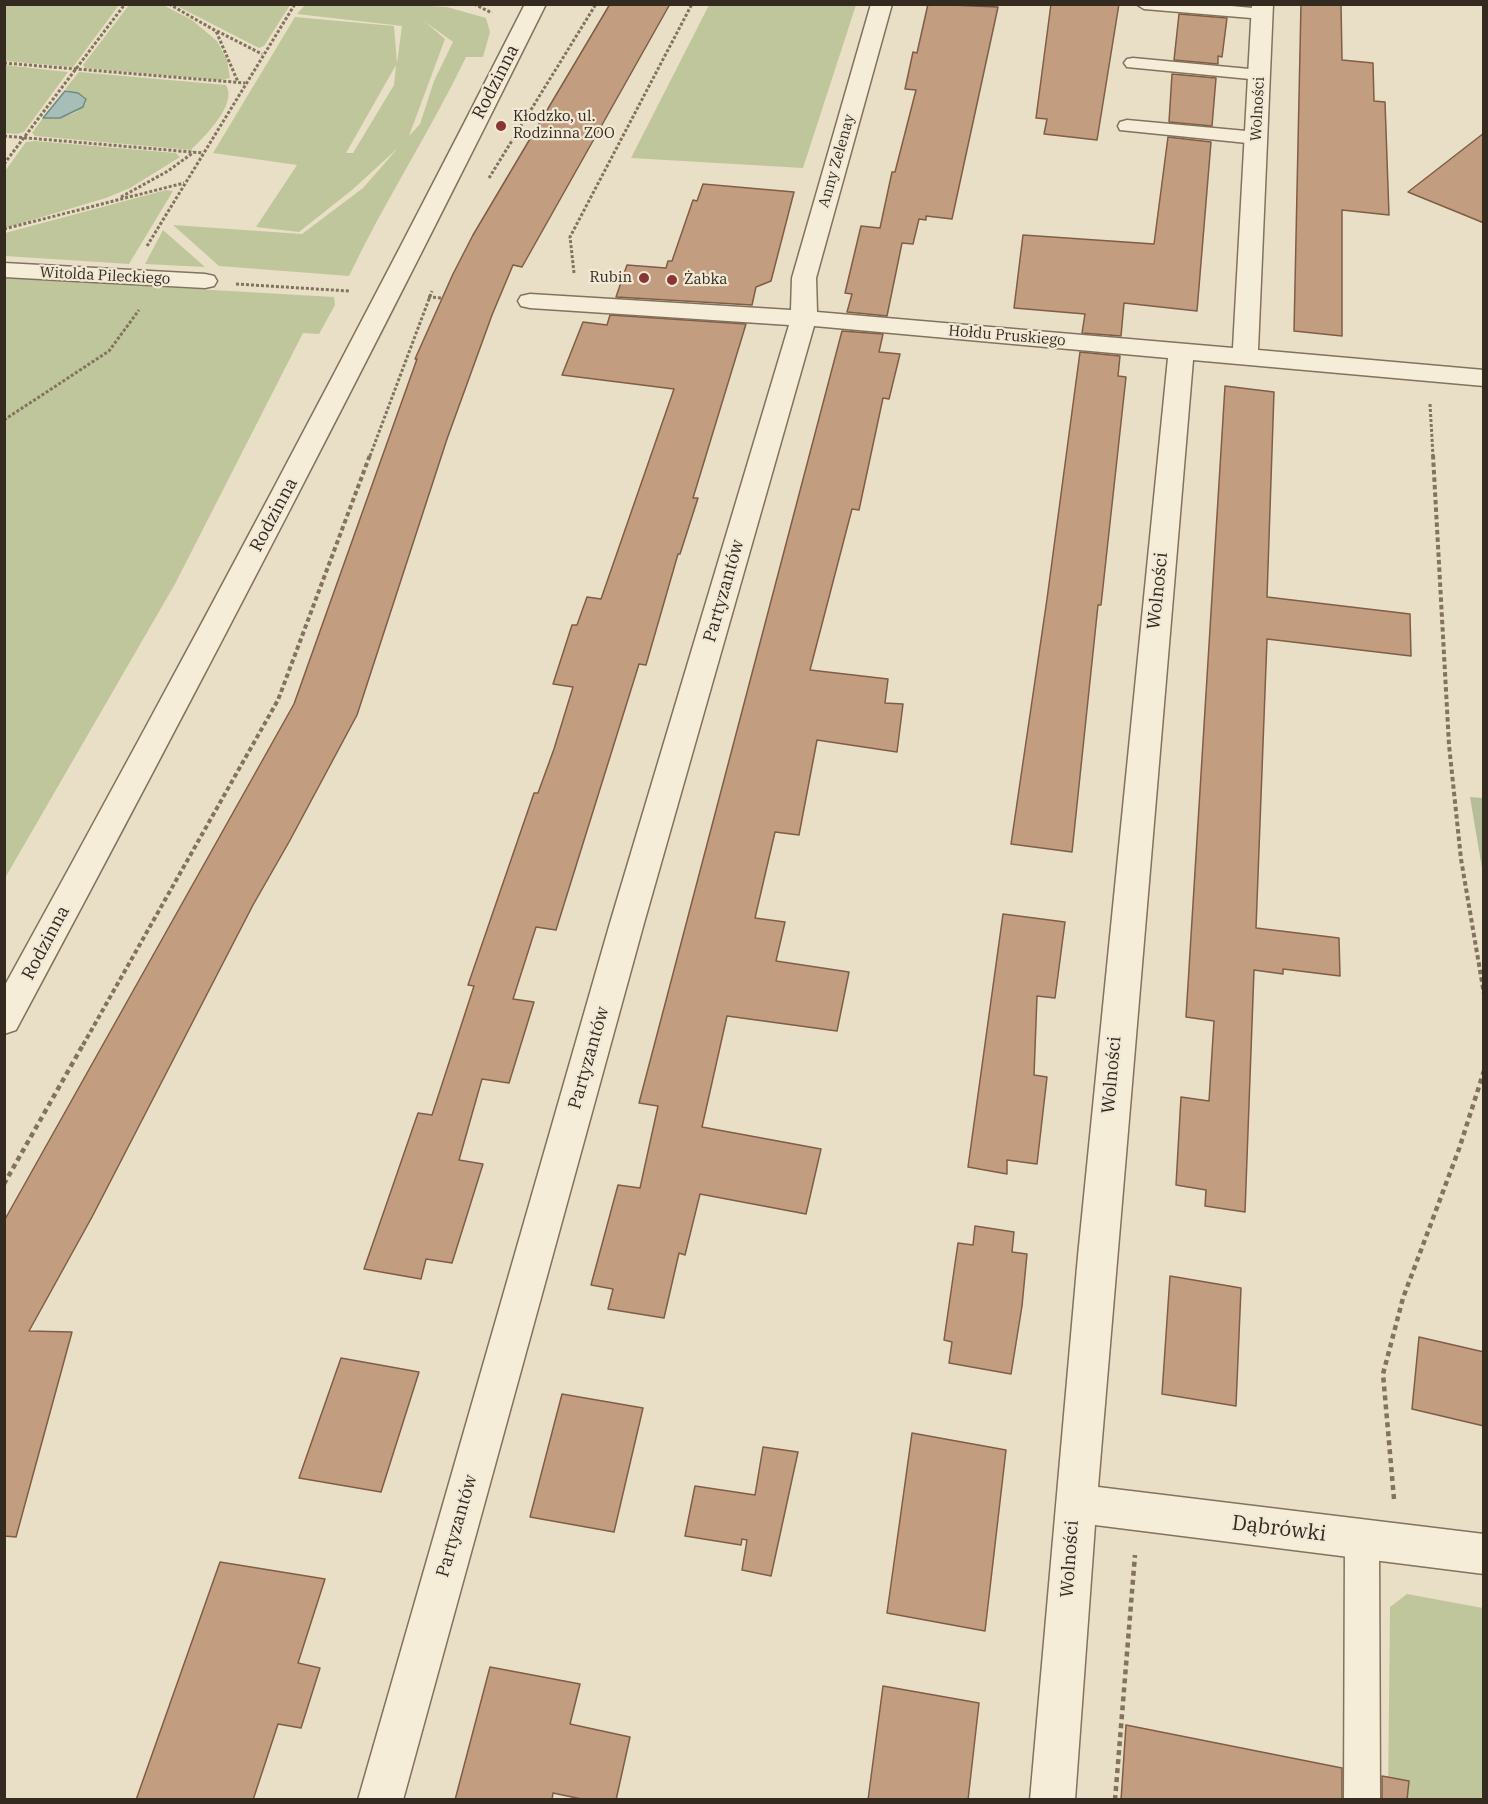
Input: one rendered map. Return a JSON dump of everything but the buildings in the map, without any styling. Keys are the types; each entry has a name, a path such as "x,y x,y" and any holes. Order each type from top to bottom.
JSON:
{"street":[{"name":"Rodzinna","path":"4,1020 180,694 390,294 536,4"},
{"name":"Anny Zelenay","path":"804,318 804,278 882,4"},
{"name":"Wolności","path":"1245,357 1263,9"},
{"name":"Witolda Pileckiego","path":"4,270 193,281"},
{"name":"Hołdu Pruskiego","path":"530,301 804,318 1484,378"},
{"name":"Partyzantów","path":"380,1800 627,923 804,318"},
{"name":"Wolności","path":"1052,1800 1075,1503 1135,824 1181,351"},
{"name":"Dąbrówki","path":"1075,1503 1484,1554"}],"lane":[{"path":"1144,4 1263,9"},
{"path":"1133,63 1260,75"},
{"path":"1127,126 1257,138"},
{"path":"1362,1800 1380,1542"}],"path":[{"path":"4,164 125,4"},
{"path":"169,4 262,54"},
{"path":"128,277 262,54 295,4"},
{"path":"488,180 596,4"},
{"path":"577,304 570,237 692,4"},
{"path":"216,31 238,82"},
{"path":"4,63 245,83"},
{"path":"4,136 203,153"},
{"path":"113,201 168,171 194,152"},
{"path":"4,229 185,183"},
{"path":"4,420 109,351 142,305 193,281 390,294"},
{"path":"4,1184 278,700 434,287"},
{"path":"1428,373 1449,745 1461,859 1484,994"},
{"path":"1380,1542 1383,1374 1403,1298 1459,1149 1484,1071"},
{"path":"1115,1800 1135,1550"}],"green space":[{"path":"290,4 264,46 259,48 175,5"},
{"path":"4,5 119,5 73,67 5,61"},
{"path":"129,5 163,5 192,20 217,41 227,60 230,78 222,80 85,68 83,65"},
{"path":"305,5 447,7 486,18 490,32 483,57 466,57 349,276 219,266 173,225 302,234 363,188 398,148 352,190 299,232 256,227 297,165 213,153 295,17 394,26 397,63 402,26 297,14","holes":["424,21 453,42 434,81 420,124 409,136 445,39","396,65 394,85 353,153 346,153"]},
{"path":"709,5 856,5 803,168 631,158"},
{"path":"4,65 68,72 24,132 17,134 5,133"},
{"path":"79,72 226,85 227,101 218,120 191,150 35,136 32,133 43,118 72,114 86,103 85,97 65,89"},
{"path":"26,142 176,153 180,157 130,188 106,198 5,228 5,171"},
{"path":"166,190 173,191 129,264 5,256 5,233"},
{"path":"163,230 205,267 145,264"},
{"path":"5,278 334,297 335,305 319,334 303,333 175,584 5,878"},
{"path":"1470,797 1483,798 1483,874"},
{"path":"1407,1594 1483,1608 1483,1799 1388,1800 1390,1607"}],"water":[{"path":"65,91 78,93 86,99 83,107 60,118 43,118"}],"place":[{"name":"Kłodzko, ul. Rodzinna ZOO","path":"501,126"},
{"name":"Rubin","path":"644,278"},
{"name":"Żabka","path":"672,280"}]}
